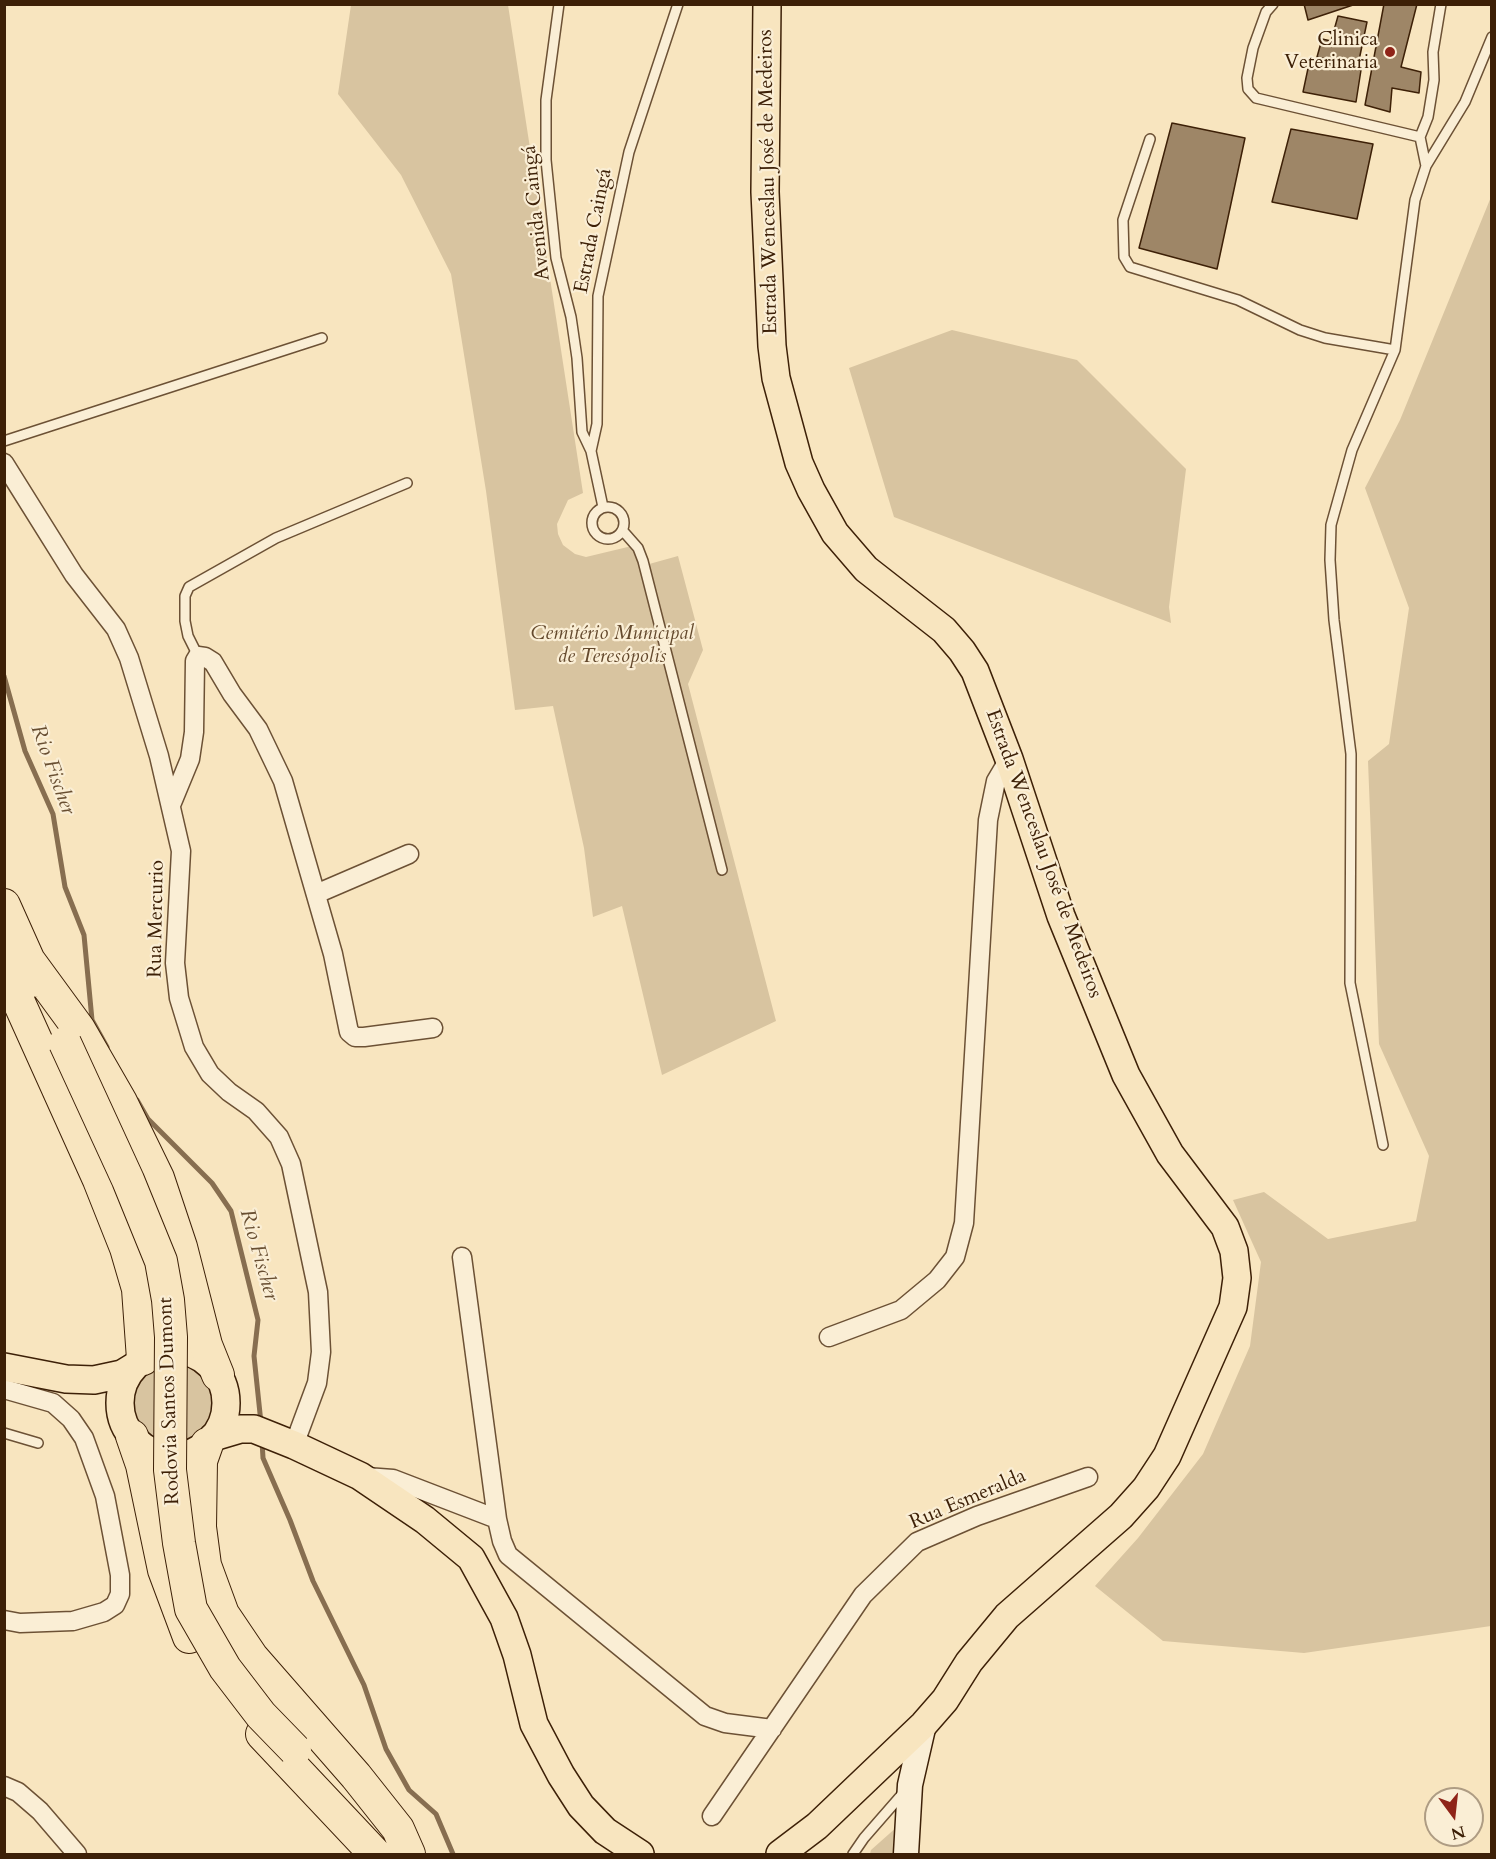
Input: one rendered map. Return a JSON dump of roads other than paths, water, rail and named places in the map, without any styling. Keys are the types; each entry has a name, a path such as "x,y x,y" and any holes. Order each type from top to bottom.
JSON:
{"highway":[{"name":"Rodovia Santos Dumont","path":"4,905 17,959 65,1043 128,1180 160,1261 168,1300 171,1337 170,1470 179,1543 191,1609 225,1668 261,1715 390,1854"},
{"path":"17,959 17,998 99,1180 126,1248 138,1289 139,1363"},
{"path":"17,959 79,1029 121,1102 158,1178 181,1247 206,1345 222,1383"},
{"path":"127,1426 142,1465 164,1570 186,1632 231,1699 375,1854"},
{"path":"210,1441 201,1461 200,1527 205,1565 223,1614 252,1657 278,1689 356,1776 398,1829 409,1854"}],"main road":[{"name":"Estrada Wenceslau José de Medeiros","path":"767,4 765,192 772,346 776,378 799,463 823,514 851,552 889,589 936,622 962,651 981,684 1009,759 1061,916 1125,1075 1170,1154 1225,1227 1234,1251 1238,1278 1233,1307 1167,1455 1146,1488 1120,1516 1008,1616 969,1662 945,1700 924,1724 817,1826 780,1854"},
{"path":"4,1367 66,1379 94,1380 112,1377 160,1351 184,1351 202,1360 271,1436"},
{"path":"127,1426 120,1393 127,1374 139,1363"},
{"path":"66,1379 127,1426 157,1454 173,1456 188,1454 210,1441 240,1429 271,1436 360,1476 425,1520 471,1558 504,1618 517,1655 534,1724 561,1775 581,1806 605,1831 640,1854"},
{"path":"210,1441 227,1409 222,1383"}],"street":[{"name":"Rua Mercurio","path":"4,463 74,575 116,629 129,658 159,756 181,851 175,963 179,998 195,1047 210,1074 229,1092 256,1111 279,1137 291,1164 315,1281 321,1352 317,1383 271,1436"},
{"path":"171,805 190,759 194,732 194,668 198,656 213,662 273,757 302,843 335,963 349,1032 355,1036 364,1037 433,1028"},
{"path":"829,1337 902,1310 937,1280 955,1257 965,1211 988,820 996,780 1009,759"},
{"path":"316,894 409,854"},
{"path":"462,1257 497,1519 508,1555 688,1705 705,1716 725,1723 771,1729"},
{"path":"4,1389 53,1403 71,1419 84,1438 105,1496 120,1575 120,1594 115,1605 104,1612 73,1621 20,1623 4,1620"},
{"path":"360,1476 393,1479 497,1519"},
{"name":"Rua Esmeralda","path":"712,1816 863,1595 917,1542 977,1516 1088,1477"},
{"path":"906,1854 910,1785 924,1724"},
{"path":"4,1786 18,1792 40,1811 77,1854"}],"lane":[{"name":"Avenida Caingá","path":"559,4 546,100 546,160 556,258 571,317 577,358 582,432 591,451"},
{"name":"Estrada Caingá","path":"603,507 591,451 597,424 598,296 628,152 678,4"},
{"path":"1273,4 1266,12 1253,48 1247,78 1248,89 1256,98 1420,137"},
{"path":"1426,166 1420,137 1428,117 1434,80 1433,52 1441,4"},
{"path":"1383,1145 1350,983 1351,754 1334,620 1330,560 1331,525 1352,450 1395,350 1415,200 1426,166 1465,102 1491,37"},
{"path":"1150,139 1123,220 1124,257 1130,267 1238,300 1300,330 1325,338 1395,350"},
{"path":"4,441 322,338"},
{"path":"198,656 188,636 185,621 185,596 189,587 276,538 407,483"},
{"path":"603,507 613,507 621,512 625,521 623,531 617,538 607,540 598,537 592,530 591,520 595,512 603,507"},
{"path":"623,531 638,548 642,561 722,870"},
{"path":"4,1433 38,1443"},
{"path":"853,1854 910,1785"}],"waterway":[{"name":"Rio Fischer","path":"4,676 25,751 53,814 65,887 84,935 92,1020 107,1047"},
{"name":"Rio Fischer","path":"137,1100 148,1119 212,1183 231,1211 258,1320 254,1356 261,1423"},
{"name":"Rio Fischer","path":"262,1441 263,1458 313,1581 364,1685 386,1749 409,1790 436,1814 453,1854"}],"place":[{"name":"Clinica Veterinaria","path":"1390,52"}],"park label":[{"name":"Cemitério Municipal de Teresópolis","path":"612,646"}]}
